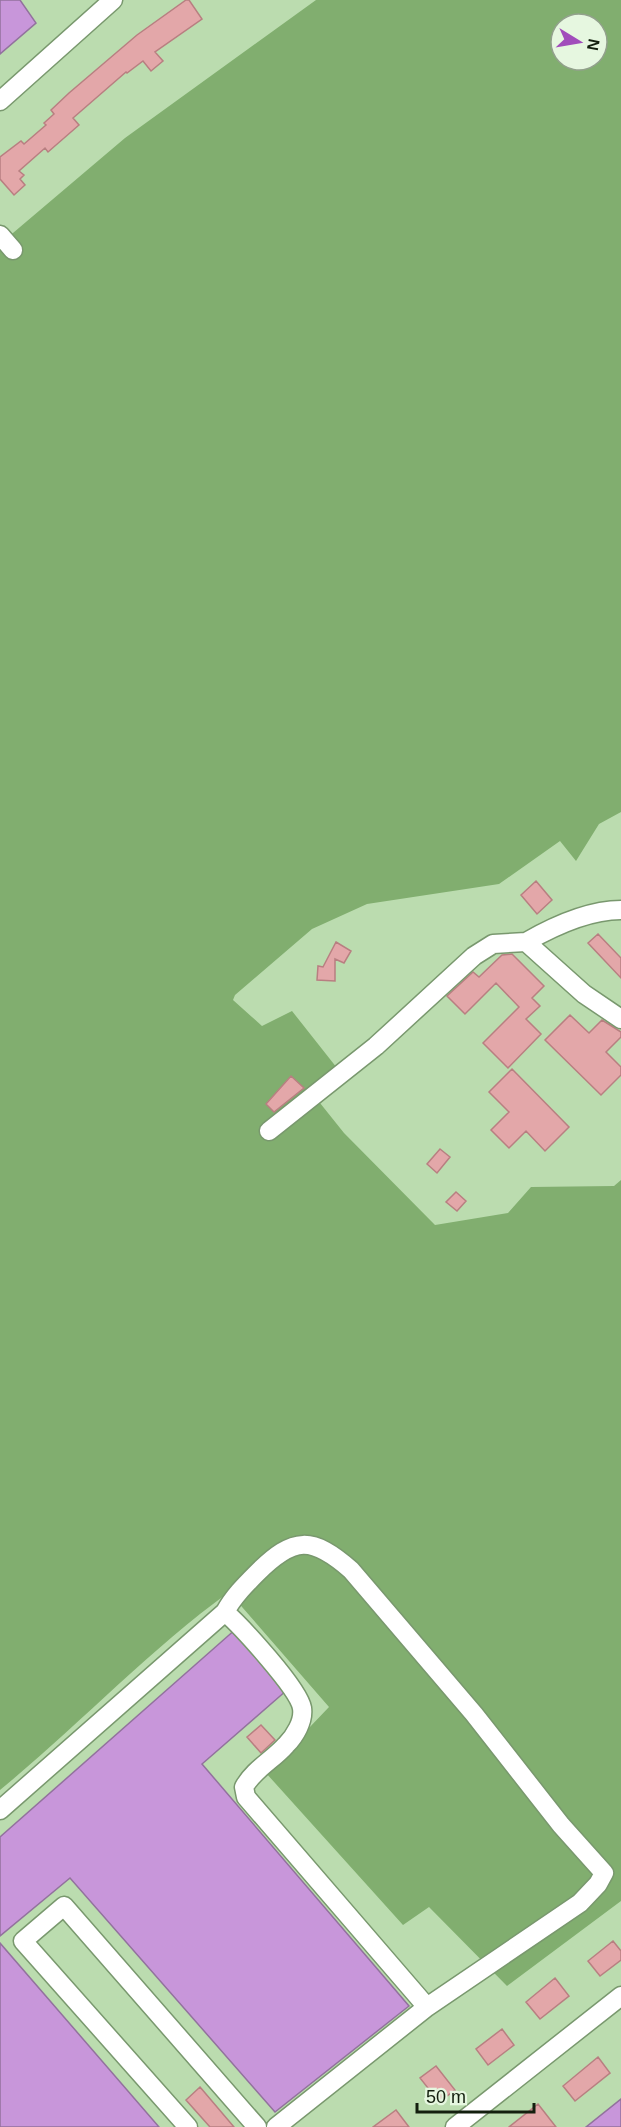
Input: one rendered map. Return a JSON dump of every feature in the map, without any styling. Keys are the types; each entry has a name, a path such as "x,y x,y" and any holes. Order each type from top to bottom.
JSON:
{"street":[{"path":"0,100 113,0"},
{"path":"0,235 13,250"},
{"path":"269,1131 376,1046 474,956 493,944 526,942 561,924 611,910 621,910"},
{"path":"526,942 584,994 621,1018"},
{"path":"0,1810 225,1612 231,1600 276,1554 295,1545 314,1546 331,1553 351,1570 466,1705 561,1825 604,1874 580,1903 427,2007 276,2127"},
{"path":"225,1612 238,1623 294,1690 302,1708 301,1724 286,1745 249,1777 244,1787 246,1797 427,2007"},
{"path":"188,2127 23,1941 64,1906 257,2127"},
{"path":"455,2127 621,1996"}],"green space":[{"path":"316,0 621,0 621,812 599,824 576,861 560,841 499,884 367,904 312,929 235,995 233,1000 262,1026 292,1011 337,1068 320,1103 344,1133 435,1225 508,1213 531,1187 614,1186 621,1180 621,1901 507,1986 429,1907 403,1925 266,1773 329,1707 229,1592 170,1639 0,1790 0,244 125,138"}],"shaded area":[{"path":"0,0 20,0 36,23 0,54"},
{"path":"237,1628 287,1690 202,1764 409,2006 275,2112 70,1878 0,1936 0,1837"},
{"path":"0,1943 159,2127 0,2127"},
{"path":"621,2099 621,2127 586,2127"}],"building":[{"path":"189,0 202,19 155,52 163,61 151,71 143,61 126,72 73,118 79,125 48,152 45,148 19,171 24,175 20,179 25,185 14,195 0,179 0,157 21,141 24,144 46,125 44,123 54,114 51,110 69,93 137,35"},
{"path":"536,881 552,900 537,914 521,895"},
{"path":"598,934 621,958 621,978 588,943"},
{"path":"336,942 351,951 344,963 335,959 335,981 317,980 318,966 323,967"},
{"path":"512,954 544,986 532,998 540,1006 526,1019 541,1034 508,1068 483,1043 519,1007 496,983 465,1014 447,996 473,972 479,977 502,955"},
{"path":"570,1015 589,1033 602,1020 621,1032 621,1037 606,1052 621,1067 621,1075 601,1095 545,1040"},
{"path":"512,1069 569,1127 545,1151 526,1131 509,1148 491,1130 509,1112 489,1092"},
{"path":"291,1076 304,1088 274,1112 266,1104"},
{"path":"440,1149 450,1157 437,1173 427,1164"},
{"path":"456,1192 466,1201 457,1211 446,1202"},
{"path":"261,1725 275,1740 261,1753 247,1737"},
{"path":"613,1941 621,1951 621,1960 600,1976 588,1961"},
{"path":"555,1978 569,1996 540,2019 526,2002"},
{"path":"502,2029 514,2045 488,2065 476,2049"},
{"path":"598,2057 610,2073 575,2101 563,2086"},
{"path":"436,2066 455,2090 439,2102 420,2078"},
{"path":"200,2087 234,2127 210,2127 186,2100"},
{"path":"538,2104 556,2127 509,2127"},
{"path":"396,2110 409,2127 373,2127"}]}
